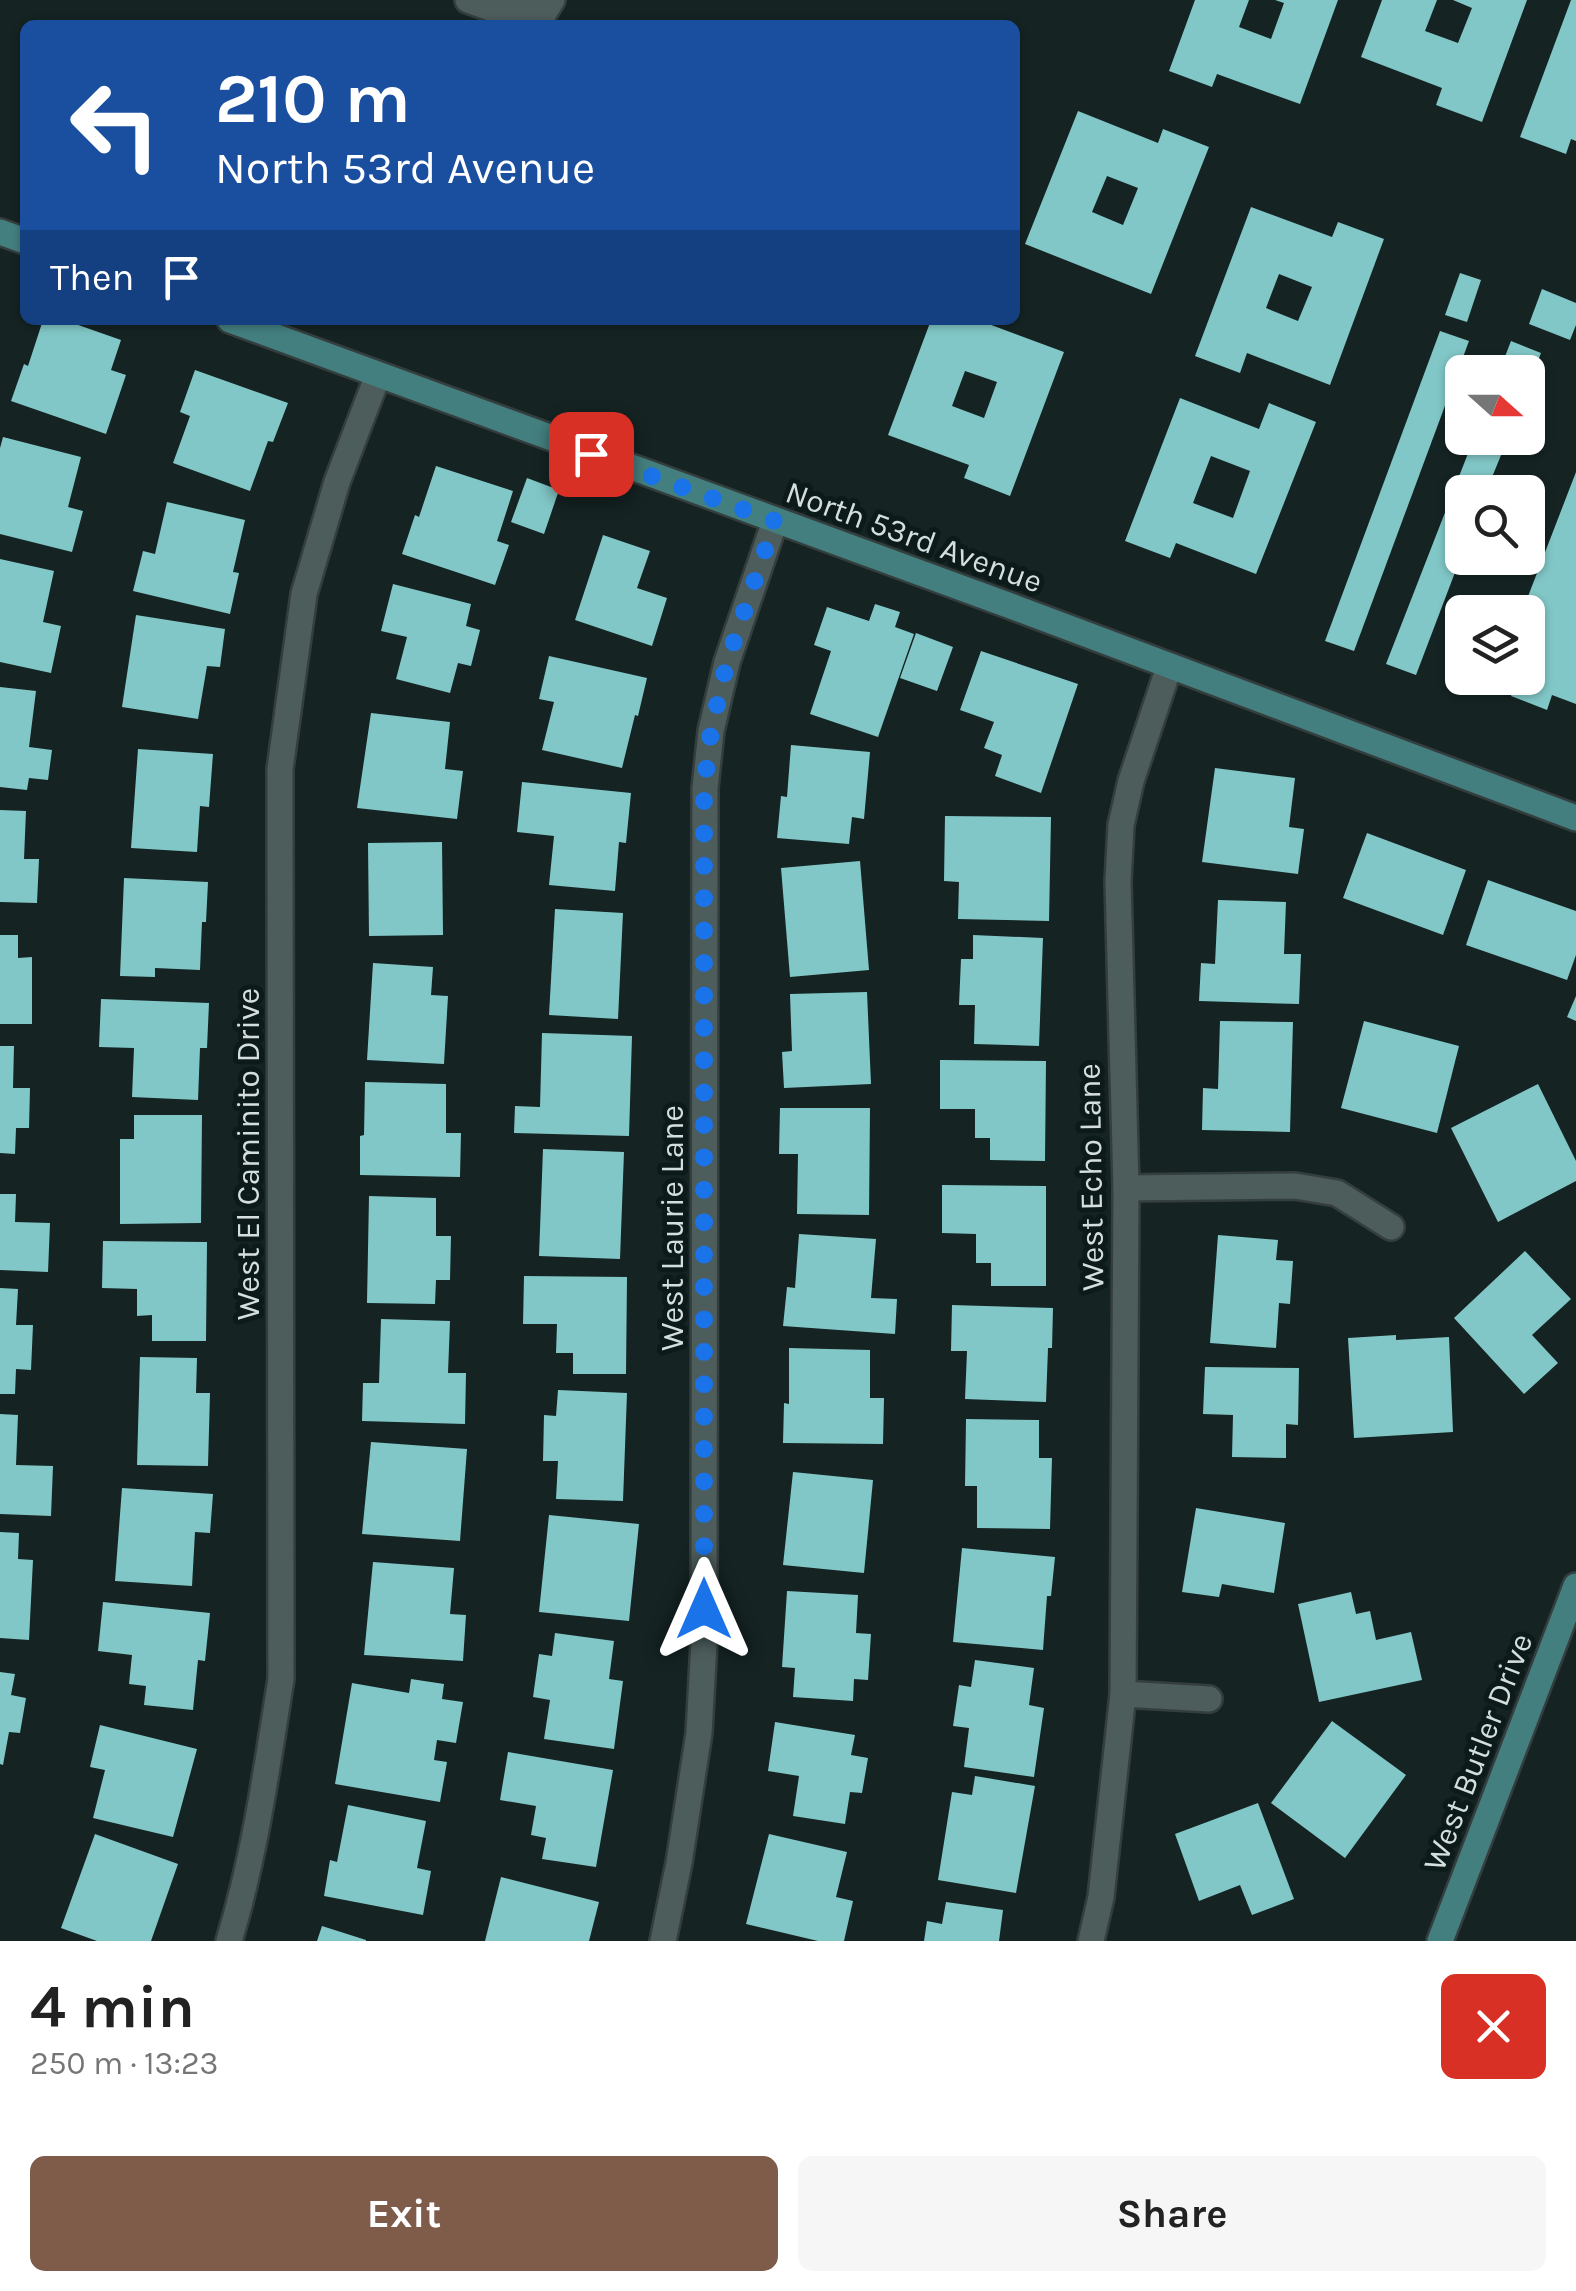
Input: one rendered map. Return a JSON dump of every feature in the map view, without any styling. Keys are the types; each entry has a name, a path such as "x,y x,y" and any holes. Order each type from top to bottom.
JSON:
{"street":[{"path":"468,0 496,10 548,6"},
{"name":"North 53rd Avenue","path":"243,325 1576,818"},
{"name":"West El Caminito Drive","path":"230,1941 259,1819 281,1679 280,769 304,594 336,482 378,375"},
{"name":"West Laurie Lane","path":"662,1941 699,1733 704,1641 704,788 711,731 727,662 775,521"},
{"name":"West Echo Lane","path":"1090,1941 1100,1898 1122,1694 1126,1188 1118,881 1121,826 1131,781 1169,666"},
{"path":"1126,1188 1295,1186 1337,1194 1391,1227"},
{"name":"West Butler Drive","path":"1440,1941 1576,1586"},
{"path":"1122,1694 1209,1699"}],"building":[{"path":"1195,0 1249,0 1239,27 1271,39 1284,3 1275,0 1338,0 1300,104 1217,74 1212,87 1169,71"},
{"path":"1382,0 1437,0 1425,31 1458,43 1472,8 1453,0 1527,0 1482,122 1436,105 1442,88 1361,57"},
{"path":"1571,0 1576,0 1576,141 1571,139 1566,154 1520,137"},
{"path":"1078,111 1158,143 1163,129 1209,147 1151,294 1025,244","holes":["1107,176 1138,188 1123,225 1092,212"]},
{"path":"1251,207 1332,237 1338,222 1384,239 1330,385 1247,353 1240,373 1195,356","holes":["1279,274 1312,287 1298,321 1266,308"]},
{"path":"1460,273 1481,280 1467,322 1445,315"},
{"path":"1542,289 1576,303 1576,325 1570,340 1529,324"},
{"path":"41,325 78,325 121,340 111,370 126,375 106,434 11,401 24,364 28,366"},
{"path":"929,325 991,325 1064,352 1010,496 964,478 969,465 888,435","holes":["965,371 997,382 984,418 952,406"]},
{"path":"1440,331 1469,341 1464,355 1445,355 1445,406 1354,651 1325,641"},
{"path":"1511,341 1541,353 1540,355 1506,355"},
{"path":"195,370 288,403 273,442 268,441 250,491 173,463 190,416 180,412"},
{"path":"1180,398 1259,429 1269,403 1316,422 1256,574 1176,543 1170,558 1125,541","holes":["1211,456 1250,471 1233,518 1193,503"]},
{"path":"3,437 81,457 68,507 83,511 72,552 0,534"},
{"path":"1467,455 1501,455 1493,475 1460,475"},
{"path":"436,466 513,491 497,541 509,545 495,585 402,554"},
{"path":"1576,472 1576,704 1552,695 1547,710 1511,696 1545,695 1545,595 1529,595 1536,575 1545,575 1545,552"},
{"path":"527,478 559,490 544,534 511,522"},
{"path":"167,502 245,520 233,572 239,573 230,614 133,591 143,551 155,554"},
{"path":"1445,512 1445,575 1454,575 1416,675 1386,664"},
{"path":"603,535 650,551 637,588 667,598 652,646 575,620"},
{"path":"0,559 54,571 43,622 61,626 51,673 0,662"},
{"path":"393,584 471,604 466,626 480,630 471,666 458,663 450,693 396,679 407,637 381,631"},
{"path":"875,604 900,612 895,627 914,634 878,737 810,714 831,651 814,645 827,607 869,621"},
{"path":"136,615 225,629 220,667 207,666 198,719 122,707"},
{"path":"916,633 953,647 937,691 900,678"},
{"path":"981,651 1078,684 1041,793 995,776 1002,755 984,748 994,722 960,710"},
{"path":"549,656 647,678 622,768 542,750 554,702 539,699"},
{"path":"0,687 36,691 29,747 52,750 48,780 29,778 27,790 0,787"},
{"path":"371,713 450,722 445,769 463,771 457,819 357,808"},
{"path":"791,745 870,752 864,819 852,817 849,844 777,838 781,796 787,797"},
{"path":"138,749 213,754 209,807 200,806 197,852 131,848"},
{"path":"1215,768 1295,778 1289,827 1304,829 1298,874 1202,862"},
{"path":"522,782 631,793 626,843 619,842 615,891 549,885 554,836 517,832"},
{"path":"0,810 26,811 24,859 39,859 37,903 0,902"},
{"path":"945,816 1051,817 1049,921 958,919 959,882 944,881"},
{"path":"1367,833 1466,870 1443,935 1343,898"},
{"path":"442,842 443,935 369,936 368,843"},
{"path":"860,861 869,970 790,977 781,868"},
{"path":"124,878 208,882 200,970 155,968 155,977 120,976"},
{"path":"1488,880 1576,911 1576,955 1567,980 1466,945"},
{"path":"1218,900 1286,902 1284,954 1301,954 1299,1004 1199,1001 1201,963 1215,964"},
{"path":"555,909 623,913 618,1019 549,1015"},
{"path":"0,935 18,935 18,958 32,957 32,1024 0,1024"},
{"path":"973,935 1043,938 1039,1046 974,1044 975,1005 959,1005 961,959 973,959"},
{"path":"373,963 433,967 431,995 448,996 444,1064 367,1060"},
{"path":"867,992 871,1084 784,1088 782,1052 792,1051 790,994"},
{"path":"1576,996 1576,1021 1567,1017"},
{"path":"101,999 209,1003 207,1048 200,1048 198,1100 132,1097 134,1048 99,1047"},
{"path":"1220,1021 1293,1022 1290,1132 1202,1130 1203,1088 1218,1089"},
{"path":"1364,1021 1459,1046 1437,1133 1341,1108"},
{"path":"542,1033 632,1036 629,1136 514,1133 515,1106 540,1107"},
{"path":"0,1046 14,1046 13,1088 30,1088 29,1128 16,1128 15,1154 0,1153"},
{"path":"940,1060 1046,1061 1045,1161 990,1160 990,1138 975,1138 975,1109 940,1109"},
{"path":"365,1082 446,1084 446,1133 461,1133 460,1177 360,1175"},
{"path":"1538,1084 1576,1161 1576,1181 1498,1222 1451,1128"},
{"path":"780,1108 870,1108 869,1215 797,1214 798,1154 779,1154"},
{"path":"134,1115 202,1115 201,1223 120,1224 120,1139 134,1139"},
{"path":"543,1149 624,1152 620,1259 539,1256"},
{"path":"942,1185 1046,1186 1046,1286 991,1286 991,1263 976,1263 976,1234 942,1233"},
{"path":"0,1194 16,1194 15,1222 50,1223 48,1272 0,1270"},
{"path":"369,1196 436,1198 436,1236 451,1236 450,1280 436,1280 435,1304 367,1303"},
{"path":"799,1234 876,1239 871,1298 897,1299 895,1334 783,1326 787,1287 795,1288"},
{"path":"1218,1235 1278,1240 1276,1260 1293,1261 1290,1304 1279,1303 1276,1348 1210,1343"},
{"path":"103,1241 207,1242 206,1341 152,1341 152,1315 137,1316 137,1289 102,1288"},
{"path":"1525,1251 1571,1299 1532,1335 1558,1363 1524,1394 1454,1318"},
{"path":"524,1276 627,1277 626,1374 573,1374 573,1353 556,1353 557,1324 523,1324"},
{"path":"0,1288 18,1289 16,1325 33,1325 31,1370 16,1369 15,1394 0,1394"},
{"path":"952,1305 1053,1308 1046,1402 965,1399 967,1351 951,1351"},
{"path":"381,1319 450,1321 448,1373 466,1373 465,1424 362,1421 363,1383 379,1383"},
{"path":"1396,1335 1396,1340 1449,1337 1453,1432 1354,1438 1348,1338"},
{"path":"789,1348 870,1350 870,1398 884,1398 883,1444 783,1443 784,1403 789,1404"},
{"path":"140,1357 197,1358 196,1393 210,1393 208,1466 137,1465"},
{"path":"1205,1367 1299,1368 1298,1425 1286,1424 1286,1458 1232,1457 1233,1415 1203,1414"},
{"path":"558,1390 627,1393 623,1501 556,1499 558,1461 543,1461 544,1415 556,1416"},
{"path":"0,1414 18,1415 16,1465 53,1466 51,1516 0,1514"},
{"path":"966,1419 1039,1420 1039,1458 1052,1458 1050,1529 977,1528 977,1486 965,1486"},
{"path":"371,1442 467,1449 460,1541 362,1534"},
{"path":"793,1472 873,1480 864,1573 783,1565"},
{"path":"122,1488 213,1494 210,1533 195,1532 192,1586 115,1581"},
{"path":"1196,1508 1285,1523 1274,1593 1222,1584 1219,1597 1182,1592"},
{"path":"549,1515 639,1524 629,1621 539,1612"},
{"path":"0,1532 19,1533 18,1559 33,1560 29,1640 0,1638"},
{"path":"962,1548 1055,1557 1043,1650 953,1642"},
{"path":"373,1562 454,1568 450,1614 466,1615 463,1661 364,1655"},
{"path":"787,1591 858,1595 856,1633 871,1634 868,1680 854,1679 853,1701 793,1697 795,1668 782,1667"},
{"path":"1351,1592 1356,1614 1370,1611 1376,1640 1411,1632 1422,1680 1319,1702 1298,1604"},
{"path":"103,1602 210,1613 205,1661 198,1660 193,1710 144,1705 146,1686 129,1684 132,1655 98,1651"},
{"path":"555,1633 614,1641 609,1679 623,1681 614,1749 544,1739 550,1700 533,1697 539,1654 552,1656"},
{"path":"975,1660 1034,1668 1029,1705 1044,1708 1034,1777 964,1767 969,1728 953,1726 959,1685 971,1687"},
{"path":"0,1672 15,1674 11,1695 26,1698 20,1733 9,1732 3,1765 0,1764"},
{"path":"411,1679 444,1684 442,1699 463,1702 456,1743 437,1740 434,1760 447,1762 440,1802 335,1784 352,1683 409,1693"},
{"path":"1332,1721 1406,1775 1345,1858 1271,1803"},
{"path":"775,1722 855,1735 851,1755 868,1758 862,1793 850,1792 845,1824 793,1816 799,1776 768,1771"},
{"path":"100,1725 197,1749 173,1837 93,1818 105,1770 90,1767"},
{"path":"508,1752 613,1770 596,1867 542,1859 546,1838 531,1835 536,1806 500,1800"},
{"path":"975,1776 1035,1786 1016,1893 938,1880 952,1792 972,1795"},
{"path":"1258,1803 1294,1899 1252,1915 1240,1885 1199,1901 1175,1834"},
{"path":"348,1805 426,1821 417,1868 431,1871 423,1915 324,1896 330,1860 337,1862"},
{"path":"95,1834 178,1864 151,1941 97,1941 61,1928"},
{"path":"769,1834 847,1852 836,1897 853,1901 844,1941 818,1941 746,1924"},
{"path":"501,1877 599,1902 589,1941 485,1941"},
{"path":"946,1902 1003,1910 999,1941 924,1941 927,1921 942,1924"},
{"path":"322,1926 366,1940 366,1941 317,1941"}],"route":[{"path":"591,454 775,521 727,662 711,731 704,788 704,1609"}]}
